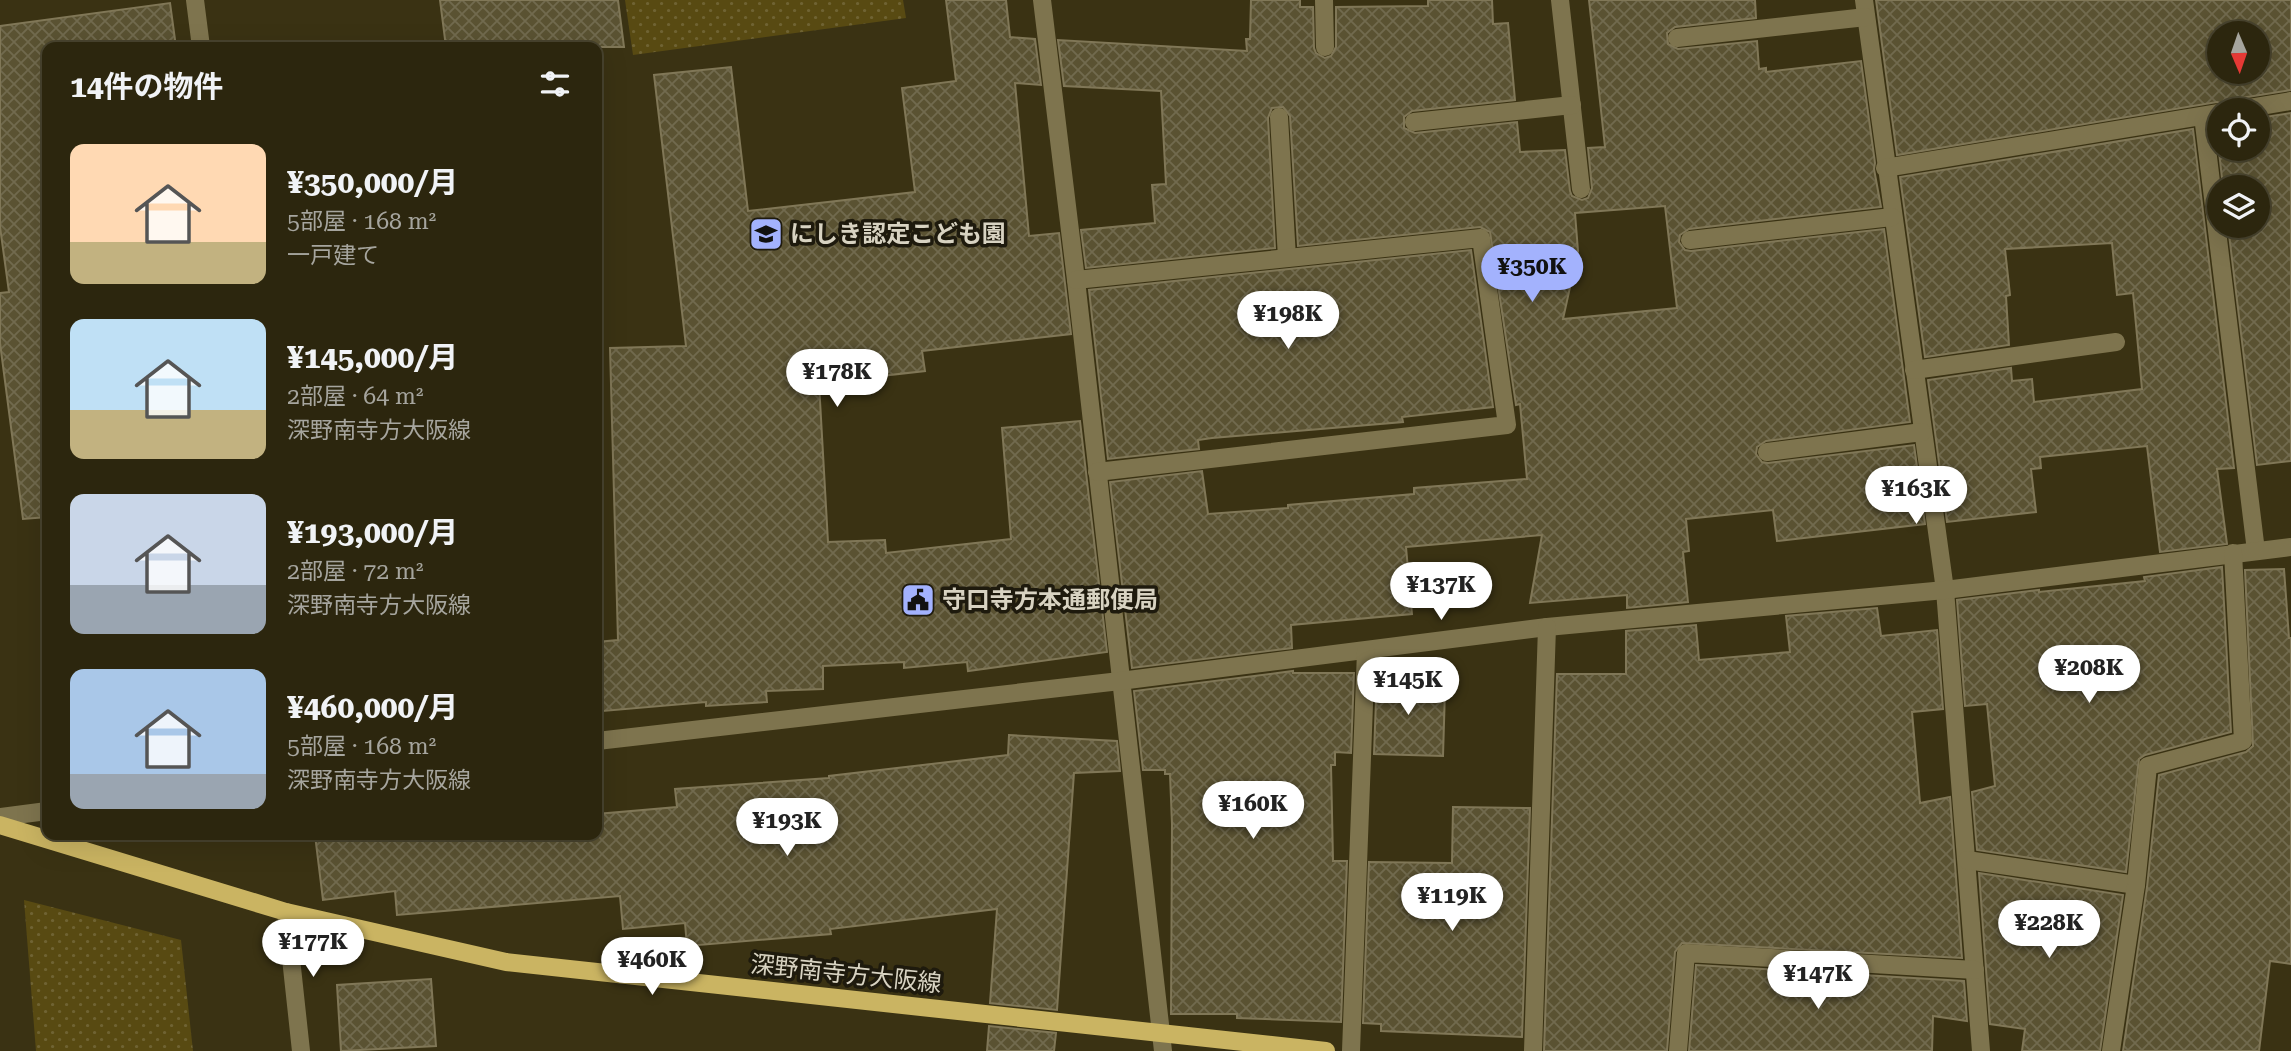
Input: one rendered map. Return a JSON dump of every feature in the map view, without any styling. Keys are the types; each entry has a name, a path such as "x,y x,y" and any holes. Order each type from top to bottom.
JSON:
{"main road":[{"name":"深野南寺方大阪線","path":"0,825 42,838"},
{"name":"深野南寺方大阪線","path":"49,840 286,912 506,962 1162,1042 1326,1051"}],"street":[{"path":"195,0 200,42"},
{"path":"1042,0 1162,1042"},
{"path":"1324,0 1325,47"},
{"path":"1560,0 1581,189"},
{"path":"1677,38 1865,8 1945,590 1981,1051"},
{"path":"2270,104 2291,101"},
{"path":"1414,122 1572,105"},
{"path":"1885,167 2207,116"},
{"path":"1279,117 1287,258"},
{"path":"2216,161 2256,551"},
{"path":"1690,240 1892,218"},
{"path":"1076,280 1481,238 1507,425 1097,472"},
{"path":"1914,370 2116,342"},
{"path":"1767,452 1922,432"},
{"path":"602,740 1120,681 1547,627 1945,590 2291,547"},
{"path":"2111,1051 2136,885 2148,766 2243,741 2233,553"},
{"path":"1533,1051 1547,627"},
{"path":"1351,1051 1366,651"},
{"path":"0,817 42,812"},
{"path":"1967,860 2136,885"},
{"path":"286,912 301,1051"},
{"path":"1678,1051 1686,953 1975,970"}],"shaded area":[{"path":"625,0 903,0 906,18 633,55"},
{"path":"24,900 181,940 193,1051 36,1051"}],"building":[{"path":"440,0 618,0 624,47 602,47 602,42 445,42"},
{"path":"946,0 1006,0 1010,37 1035,39 1041,85 1015,83 1029,236 1059,233 1071,334 922,351 925,371 819,383 828,542 885,540 886,553 1011,539 1002,428 1080,421 1107,652 968,671 967,662 904,668 904,662 823,666 823,689 766,691 767,702 706,706 706,702 603,711 602,642 618,640 610,348 686,346 654,75 731,67 748,211 915,192 902,88 956,81"},
{"path":"1251,0 1300,0 1300,7 1313,7 1314,48 1316,53 1325,58 1331,56 1336,47 1336,7 1428,6 1428,0 1492,0 1493,24 1508,23 1515,100 1412,111 1404,117 1404,128 1415,133 1517,122 1520,152 1565,150 1570,191 1572,196 1582,200 1588,198 1592,188 1588,148 1605,147 1589,0 1755,0 1756,18 1675,27 1667,33 1668,44 1678,49 1757,41 1759,69 1766,68 1766,72 1861,61 1881,207 1689,229 1680,235 1679,242 1685,250 1691,251 1884,229 1910,422 1766,441 1757,447 1756,454 1762,462 1768,463 1914,445 1925,524 1777,541 1773,510 1686,519 1689,551 1683,552 1688,602 1627,608 1627,595 1530,603 1542,535 1406,547 1412,614 1291,625 1292,648 1132,668 1110,482 1202,471 1208,514 1414,494 1414,488 1527,479 1520,404 1516,405 1490,232 1480,227 1298,246 1290,116 1283,107 1272,108 1268,118 1275,248 1086,268 1081,230 1155,223 1152,185 1166,184 1161,91 1064,86 1058,40 1247,51 1246,39 1250,39","holes":["1665,206 1677,308 1563,319 1578,251 1575,213"]},
{"path":"1876,0 2291,0 2291,90 2241,98 2207,98 2207,104 1897,155"},
{"path":"170,3 175,42 42,42 42,517 23,519 0,343 0,293 9,292 0,227 0,26"},
{"path":"2291,113 2291,461 2257,465 2229,238 2270,238 2270,175 2222,175 2220,161 2270,161 2270,116"},
{"path":"2193,129 2234,468 2217,469 2227,544 2160,552 2147,446 2040,457 2041,468 2031,469 2036,512 1947,522 1928,380 2011,368 2012,381 2032,379 2034,402 2142,389 2133,293 2117,295 2112,243 2005,249 2010,295 2006,296 2009,345 1925,357 1900,177"},
{"path":"1471,250 1493,407 1402,417 1403,422 1212,438 1198,440 1199,449 1108,459 1089,290"},
{"path":"2222,567 2231,732 2145,755 2139,759 2126,872 1977,850 1972,792 1995,786 1987,704 1965,706 1957,600 2145,581 2144,577"},
{"path":"2284,569 2291,638 2291,964 2270,961 2259,1051 2123,1051 2147,887 2159,775 2246,752 2253,746 2245,570"},
{"path":"1877,608 1881,636 1937,630 1943,709 1912,712 1920,803 1950,797 1962,958 1682,943 1675,952 1667,1051 1544,1051 1557,674 1626,674 1626,631 1696,625 1699,660 1790,652 1786,616"},
{"path":"1293,671 1354,673 1351,753 1335,752 1335,765 1331,765 1333,861 1347,861 1341,1022 1237,1018 1237,1014 1171,1014 1170,774 1165,774 1165,770 1143,770 1134,691"},
{"path":"1377,673 1418,674 1419,689 1445,690 1443,756 1374,754"},
{"path":"1009,735 1117,741 1120,771 1074,773 1057,1010 990,1003 997,909 830,929 831,934 687,946 685,923 623,929 620,896 397,915 395,891 323,900 316,840 602,840 602,814 677,807 675,789 829,778 1008,755"},
{"path":"1453,807 1530,808 1522,1037 1381,1031 1381,1024 1363,1023 1369,862 1452,863"},
{"path":"1979,873 2123,895 2100,1051 2022,1051 2025,1029 1990,1024"},
{"path":"1696,965 1964,981 1967,1021 1933,1016 1932,1051 1689,1051"},
{"path":"431,979 436,1046 341,1051 337,985"},
{"path":"989,1026 1056,1033 1054,1051 987,1051"}],"place":[{"name":"にしき認定こども園","path":"766,234"},
{"name":"守口寺方本通郵便局","path":"918,600"}]}
